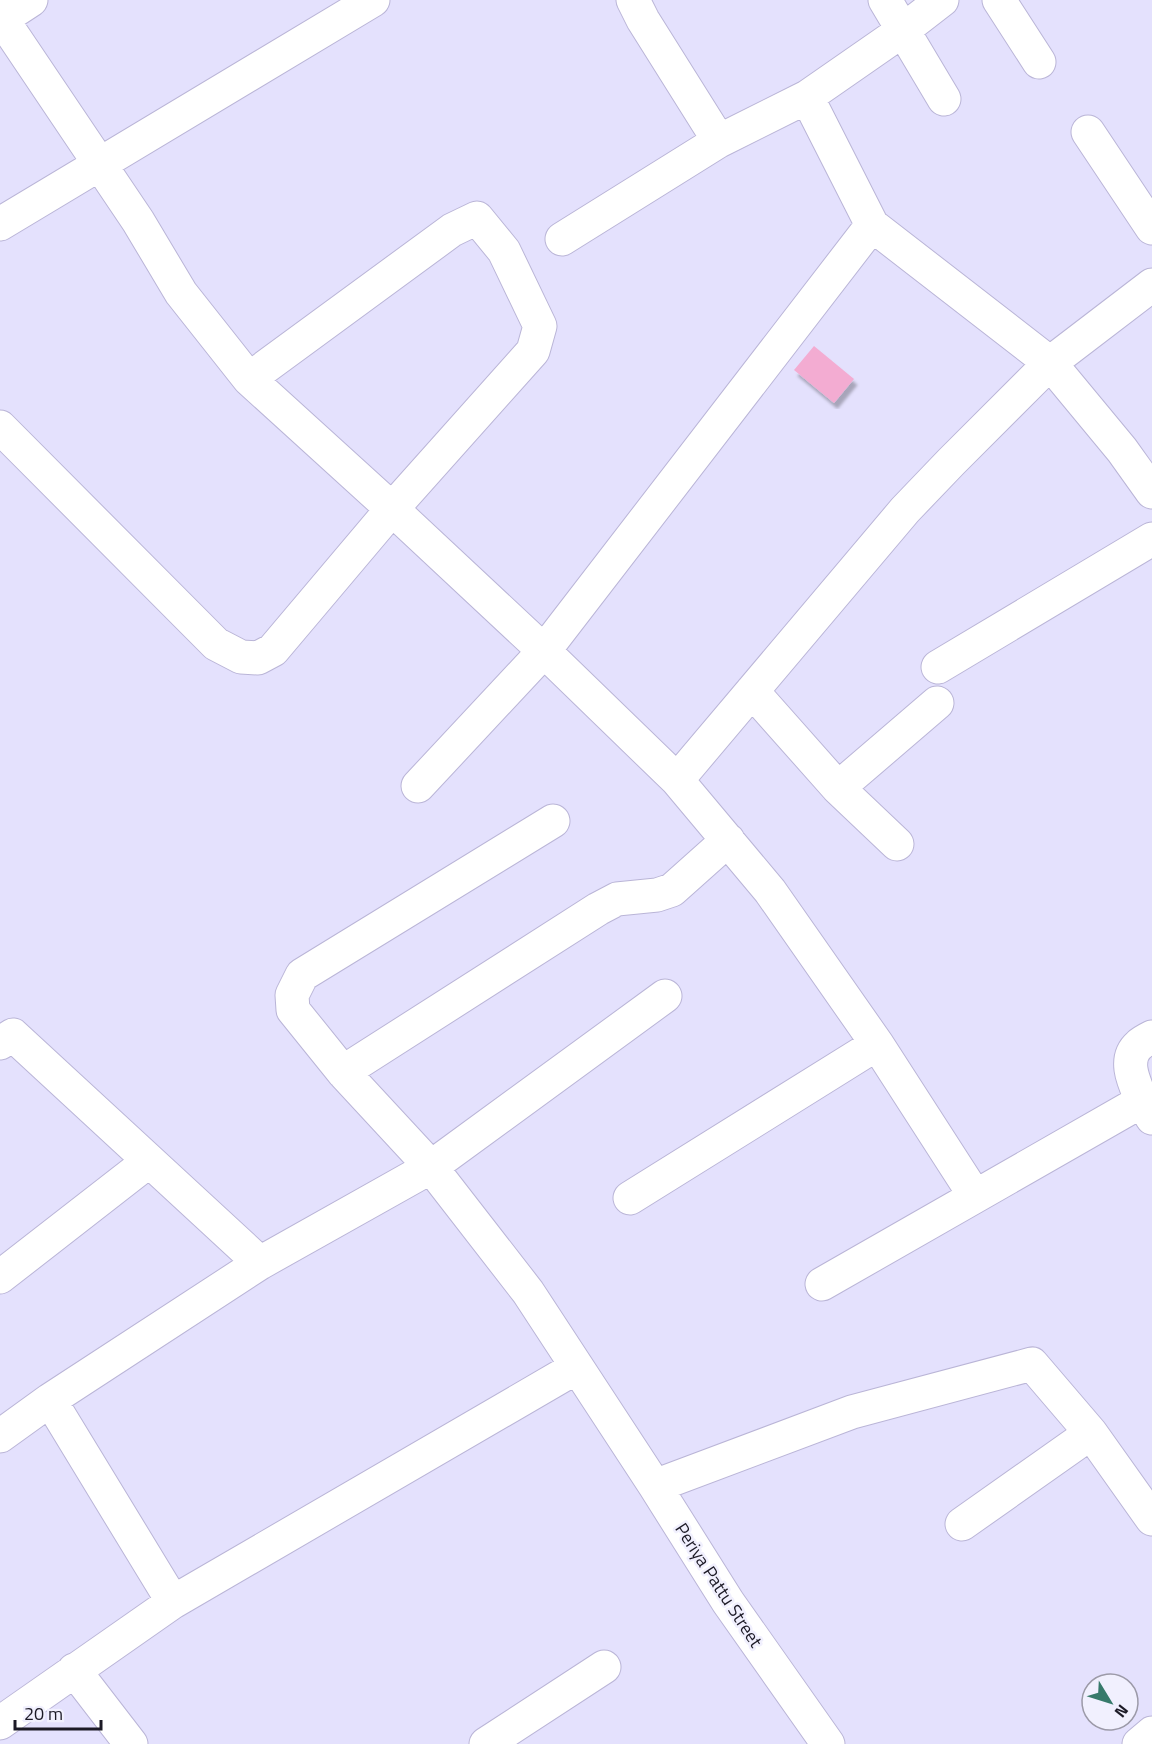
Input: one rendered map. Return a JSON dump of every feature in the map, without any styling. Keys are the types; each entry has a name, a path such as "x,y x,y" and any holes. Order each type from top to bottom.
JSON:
{"street":[{"path":"31,0 1,17 138,221 181,293 249,379 392,508 677,780 770,891 877,1044 975,1196"},
{"path":"0,224 373,0"},
{"path":"633,0 643,20 719,141"},
{"path":"885,0 944,99"},
{"path":"562,239 719,141 807,97 902,31 942,0"},
{"path":"999,0 1039,62"},
{"path":"807,97 872,225 1050,363 1122,450 1152,492"},
{"path":"1088,132 1152,228"},
{"path":"0,427 216,644 241,657 258,658 273,650 392,508 533,351 540,326 504,251 477,218 452,230 249,379"},
{"path":"418,786 544,651 872,225"},
{"path":"677,780 905,510 1050,363 1152,285"},
{"path":"938,667 1152,539"},
{"path":"752,691 838,788 897,844"},
{"path":"838,788 937,703"},
{"name":"Periya Pattu Street","path":"553,821 302,975 292,995 293,1010 343,1072 431,1167 528,1292 728,1602 828,1744"},
{"path":"343,1072 616,899 657,895 672,890 728,840"},
{"path":"0,1436 50,1400 260,1263 431,1167 665,996"},
{"path":"0,1043 13,1035 260,1263"},
{"path":"822,1284 975,1196 1147,1109 1131,1071 1130,1058 1138,1045 1152,1037"},
{"path":"630,1198 877,1044"},
{"path":"0,1277 149,1161"},
{"path":"655,1486 852,1412 1032,1364 1091,1433 1141,1483 1152,1519"},
{"path":"0,1723 173,1602 576,1367"},
{"path":"50,1400 173,1602"},
{"path":"962,1524 1091,1433"},
{"path":"486,1744 604,1667"},
{"path":"74,1670 131,1744"},
{"path":"1139,1744 1152,1733"}],"building":[{"path":"814,346 854,379 834,403 794,370"}]}
